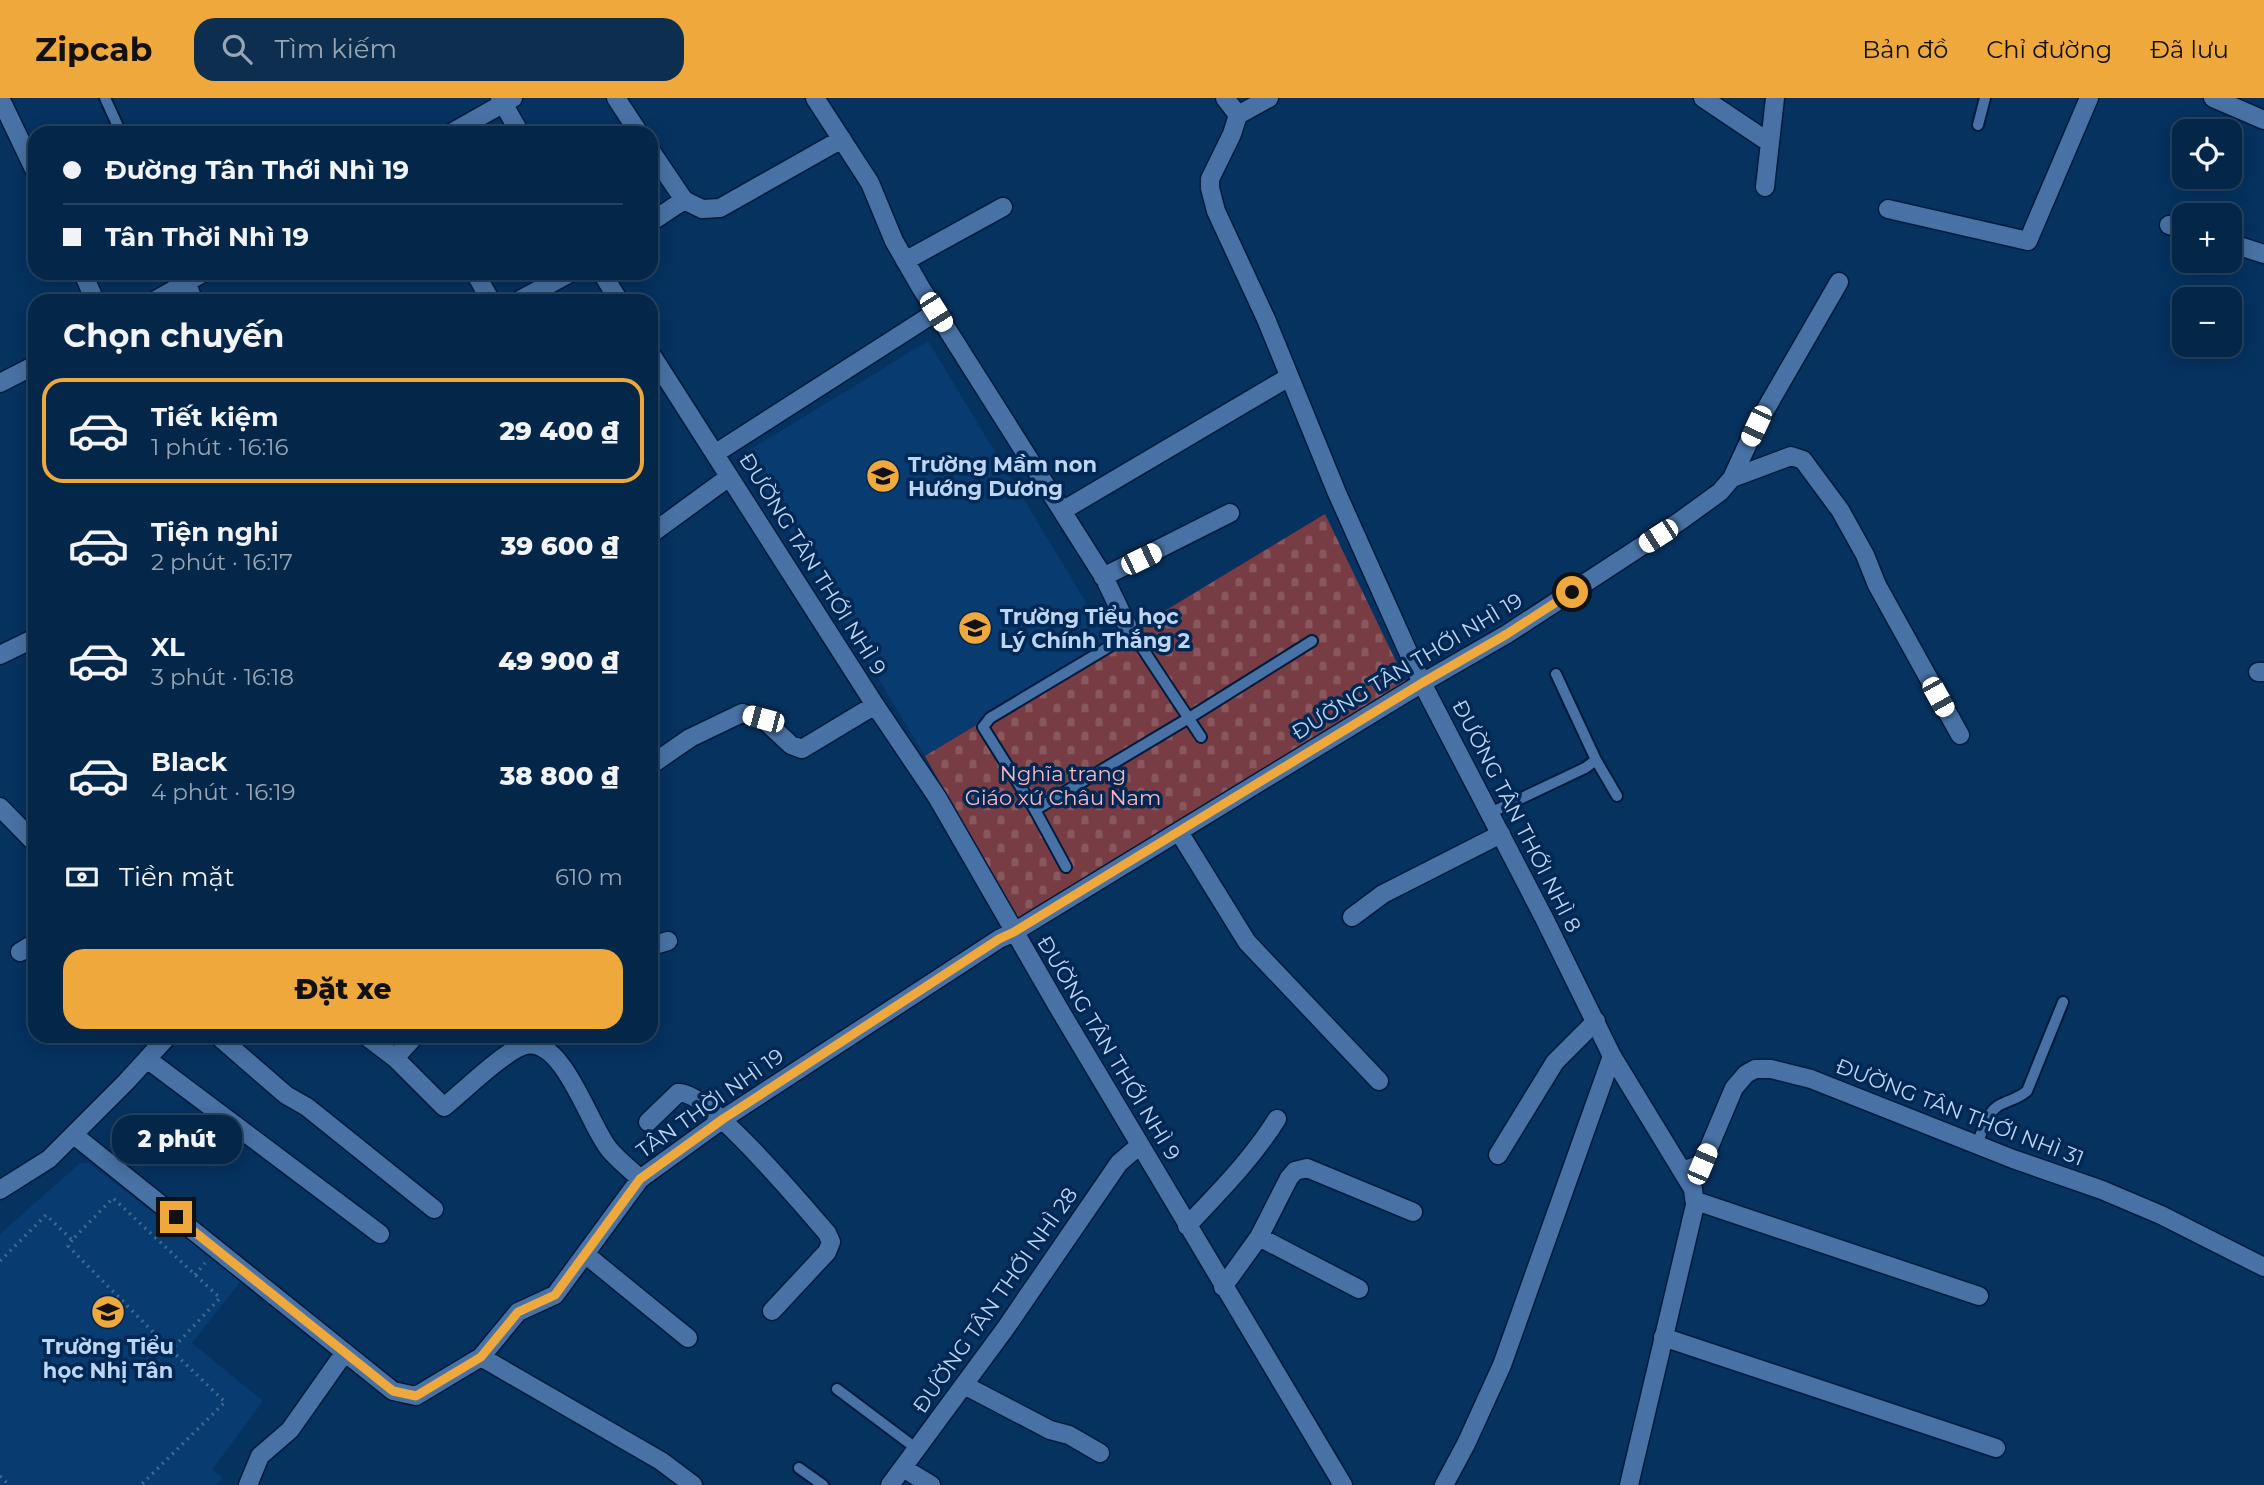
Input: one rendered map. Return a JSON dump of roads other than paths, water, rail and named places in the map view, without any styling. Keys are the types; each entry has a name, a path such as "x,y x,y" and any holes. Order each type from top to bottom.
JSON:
{"street":[{"path":"0,98 28,156"},
{"path":"616,98 634,126"},
{"path":"815,98 870,183 905,261 1103,577 1130,629"},
{"path":"1225,98 1238,115 1269,98"},
{"path":"1703,98 1770,143"},
{"path":"1765,187 1775,98"},
{"path":"1888,209 2028,241 2089,98"},
{"path":"2213,98 2264,120"},
{"path":"463,126 506,100 517,126"},
{"name":"ĐƯỜNG TÂN THỚI NHÌ 8","path":"1238,115 1232,134 1217,162 1210,188 1216,211 1266,320 1337,493 1422,683 1612,1056 1693,1189 1695,1204"},
{"path":"658,161 684,200 702,209 720,208 842,139"},
{"path":"658,217 684,200"},
{"path":"905,261 1003,207"},
{"path":"2242,247 2264,254"},
{"path":"164,294 185,280"},
{"path":"531,294 557,280"},
{"name":"ĐƯỜNG TÂN THỚI NHÌ 19","path":"1014,932 1507,634 1680,522 1720,492 1732,478 1756,426 1839,282"},
{"path":"716,453 936,312"},
{"name":"ĐƯỜNG TÂN THỚI NHÌ 9","path":"658,365 875,705 937,797 1187,1226 1343,1485"},
{"path":"0,383 28,369"},
{"path":"1062,511 1289,377"},
{"path":"1732,478 1791,456 1803,460 1840,510 1865,555 1877,585 1960,735"},
{"path":"658,529 729,477"},
{"path":"1103,577 1230,513"},
{"path":"0,656 28,642"},
{"path":"658,758 690,738 742,713 763,719 791,745 802,750 875,705"},
{"path":"0,807 28,837"},
{"path":"1179,832 1247,942 1379,1081"},
{"path":"1352,917 1383,894 1501,834"},
{"name":"TÂN THỜI NHÌ 19","path":"74,1135 393,1391 416,1396 481,1357 518,1312 555,1295 640,1179 723,1119 987,946 1014,932"},
{"path":"1498,1155 1555,1062 1595,1021"},
{"path":"0,1190 49,1158 162,1043"},
{"path":"226,1043 286,1094 307,1107 434,1209"},
{"path":"375,1043 395,1058 444,1107 513,1050 528,1045 554,1043 565,1071 608,1148 640,1179"},
{"path":"395,1058 409,1043"},
{"path":"1444,1485 1502,1365 1612,1056"},
{"path":"147,1059 380,1234"},
{"name":"ĐƯỜNG TÂN THỚI NHÌ 31","path":"1682,1171 1702,1164 1734,1088 1746,1074 1755,1069 1771,1069 1811,1079 1977,1145 2102,1190 2161,1215 2264,1267"},
{"path":"648,1122 678,1093 690,1094 723,1119 827,1233 831,1242 827,1252 772,1311"},
{"path":"1187,1226 1255,1153 1277,1119"},
{"name":"ĐƯỜNG TÂN THỚI NHÌ 28","path":"890,1485 964,1385 1119,1163 1140,1146"},
{"path":"1223,1287 1259,1237 1289,1178 1296,1171 1307,1168 1413,1213"},
{"path":"1629,1485 1695,1204 1702,1203 1979,1296"},
{"path":"1259,1237 1359,1289"},
{"path":"585,1254 688,1338"},
{"path":"1663,1337 1996,1448"},
{"path":"248,1485 261,1456 290,1430 345,1352"},
{"path":"481,1357 662,1461 693,1485"},
{"path":"964,1385 1050,1430 1069,1435 1100,1453"},
{"path":"903,1468 931,1485"}],"lane":[{"path":"105,98 118,126"},
{"path":"1978,125 1985,98"},
{"path":"1066,867 1035,810 985,733 984,723 1130,629 1201,737"},
{"path":"1035,810 1312,641"},
{"path":"1556,674 1596,760 1617,796"},
{"path":"1490,813 1585,768 1596,760"},
{"path":"1977,1145 1990,1113 1999,1105 2020,1097 2027,1091 2063,1002"},
{"path":"837,1389 917,1449"},
{"path":"799,1468 823,1485"}],"place":[{"name":"Trường Mầm non Hướng Dương","path":"883,476"},
{"name":"Trường Tiểu học Lý Chính Thắng 2","path":"975,628"},
{"name":"Trường Tiểu học Nhị Tân","path":"108,1312"}],"park label":[{"name":"Nghĩa trang Giáo xứ Châu Nam","path":"1063,785"}]}
